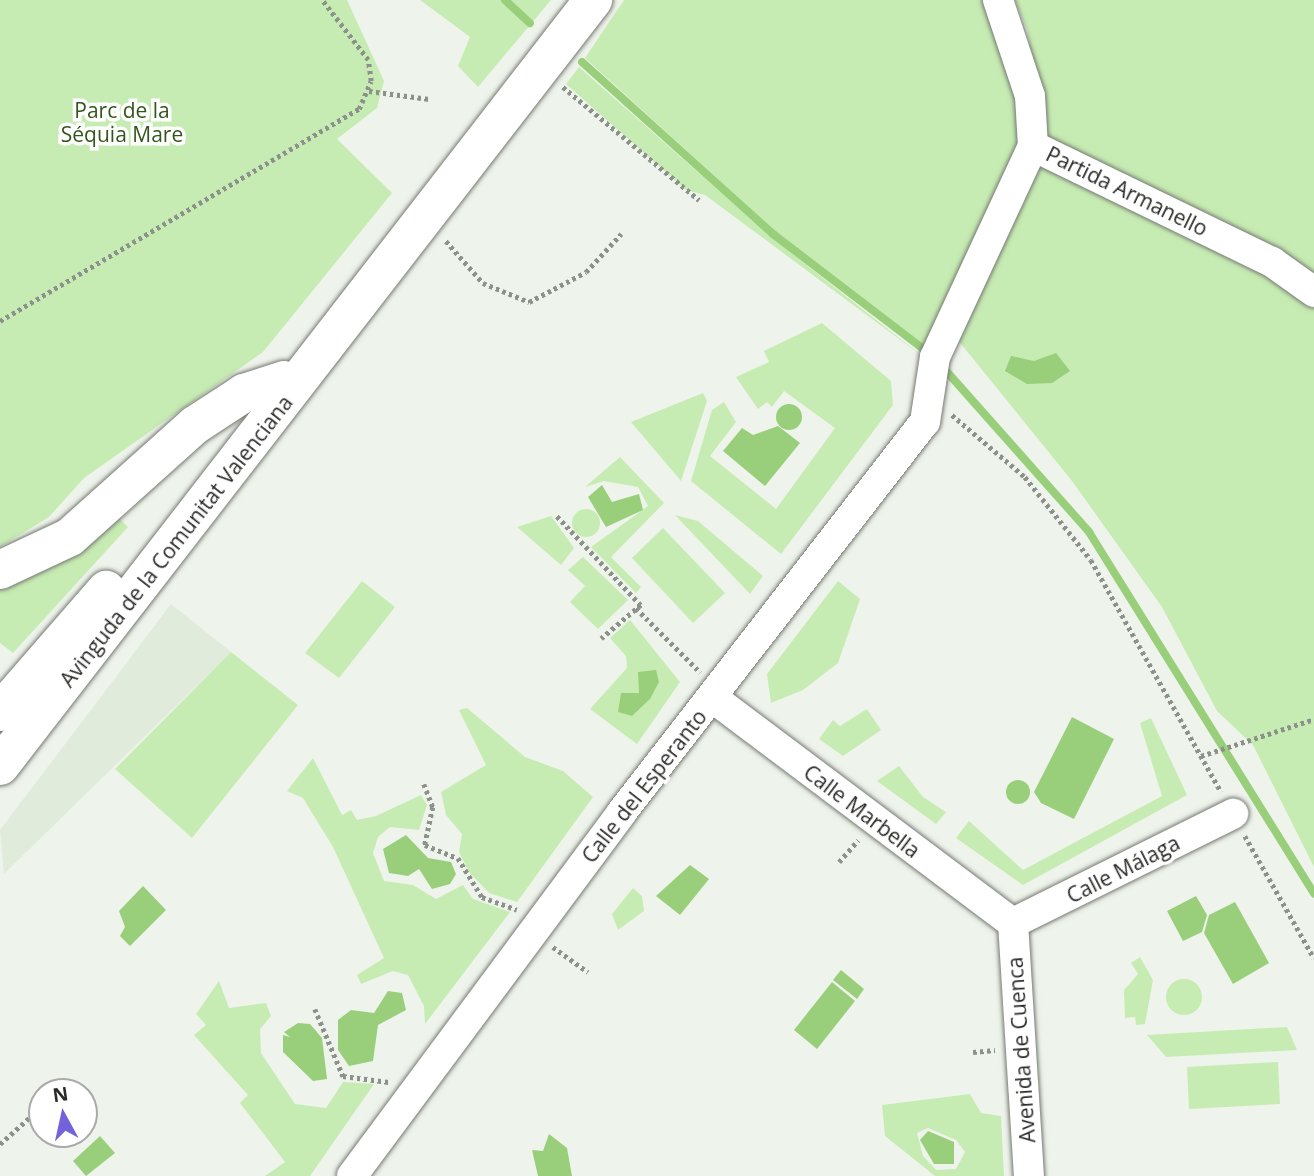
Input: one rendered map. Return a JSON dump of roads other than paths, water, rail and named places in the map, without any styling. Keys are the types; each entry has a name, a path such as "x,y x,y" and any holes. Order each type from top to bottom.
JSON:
{"main road":[{"name":"Avinguda de la Comunitat Valenciana","path":"0,766 353,317 586,9"},
{"name":"Avinguda de la Comunitat Valenciana","path":"0,712 284,380 353,317"},
{"name":"Avinguda de la Comunitat Valenciana","path":"0,570 70,537 195,425 244,393 284,380"}],"street":[{"name":"Partida Armanello","path":"998,0 1030,96 1034,146 1272,262 1314,292"},
{"name":"Calle del Esperanto","path":"352,1176 535,928 925,422 935,357 1034,146"},
{"name":"Calle Marbella","path":"716,693 1013,923"},
{"name":"Calle Málaga","path":"1013,923 1233,814"},
{"name":"Avenida de Cuenca","path":"1013,923 1029,1176"}],"waterway":[{"path":"505,0 530,23"},
{"path":"582,62 773,234 931,355"},
{"path":"940,364 1089,532 1314,894"}],"park label":[{"name":"Parc de la Séquia Mare","path":"122,122"}]}
